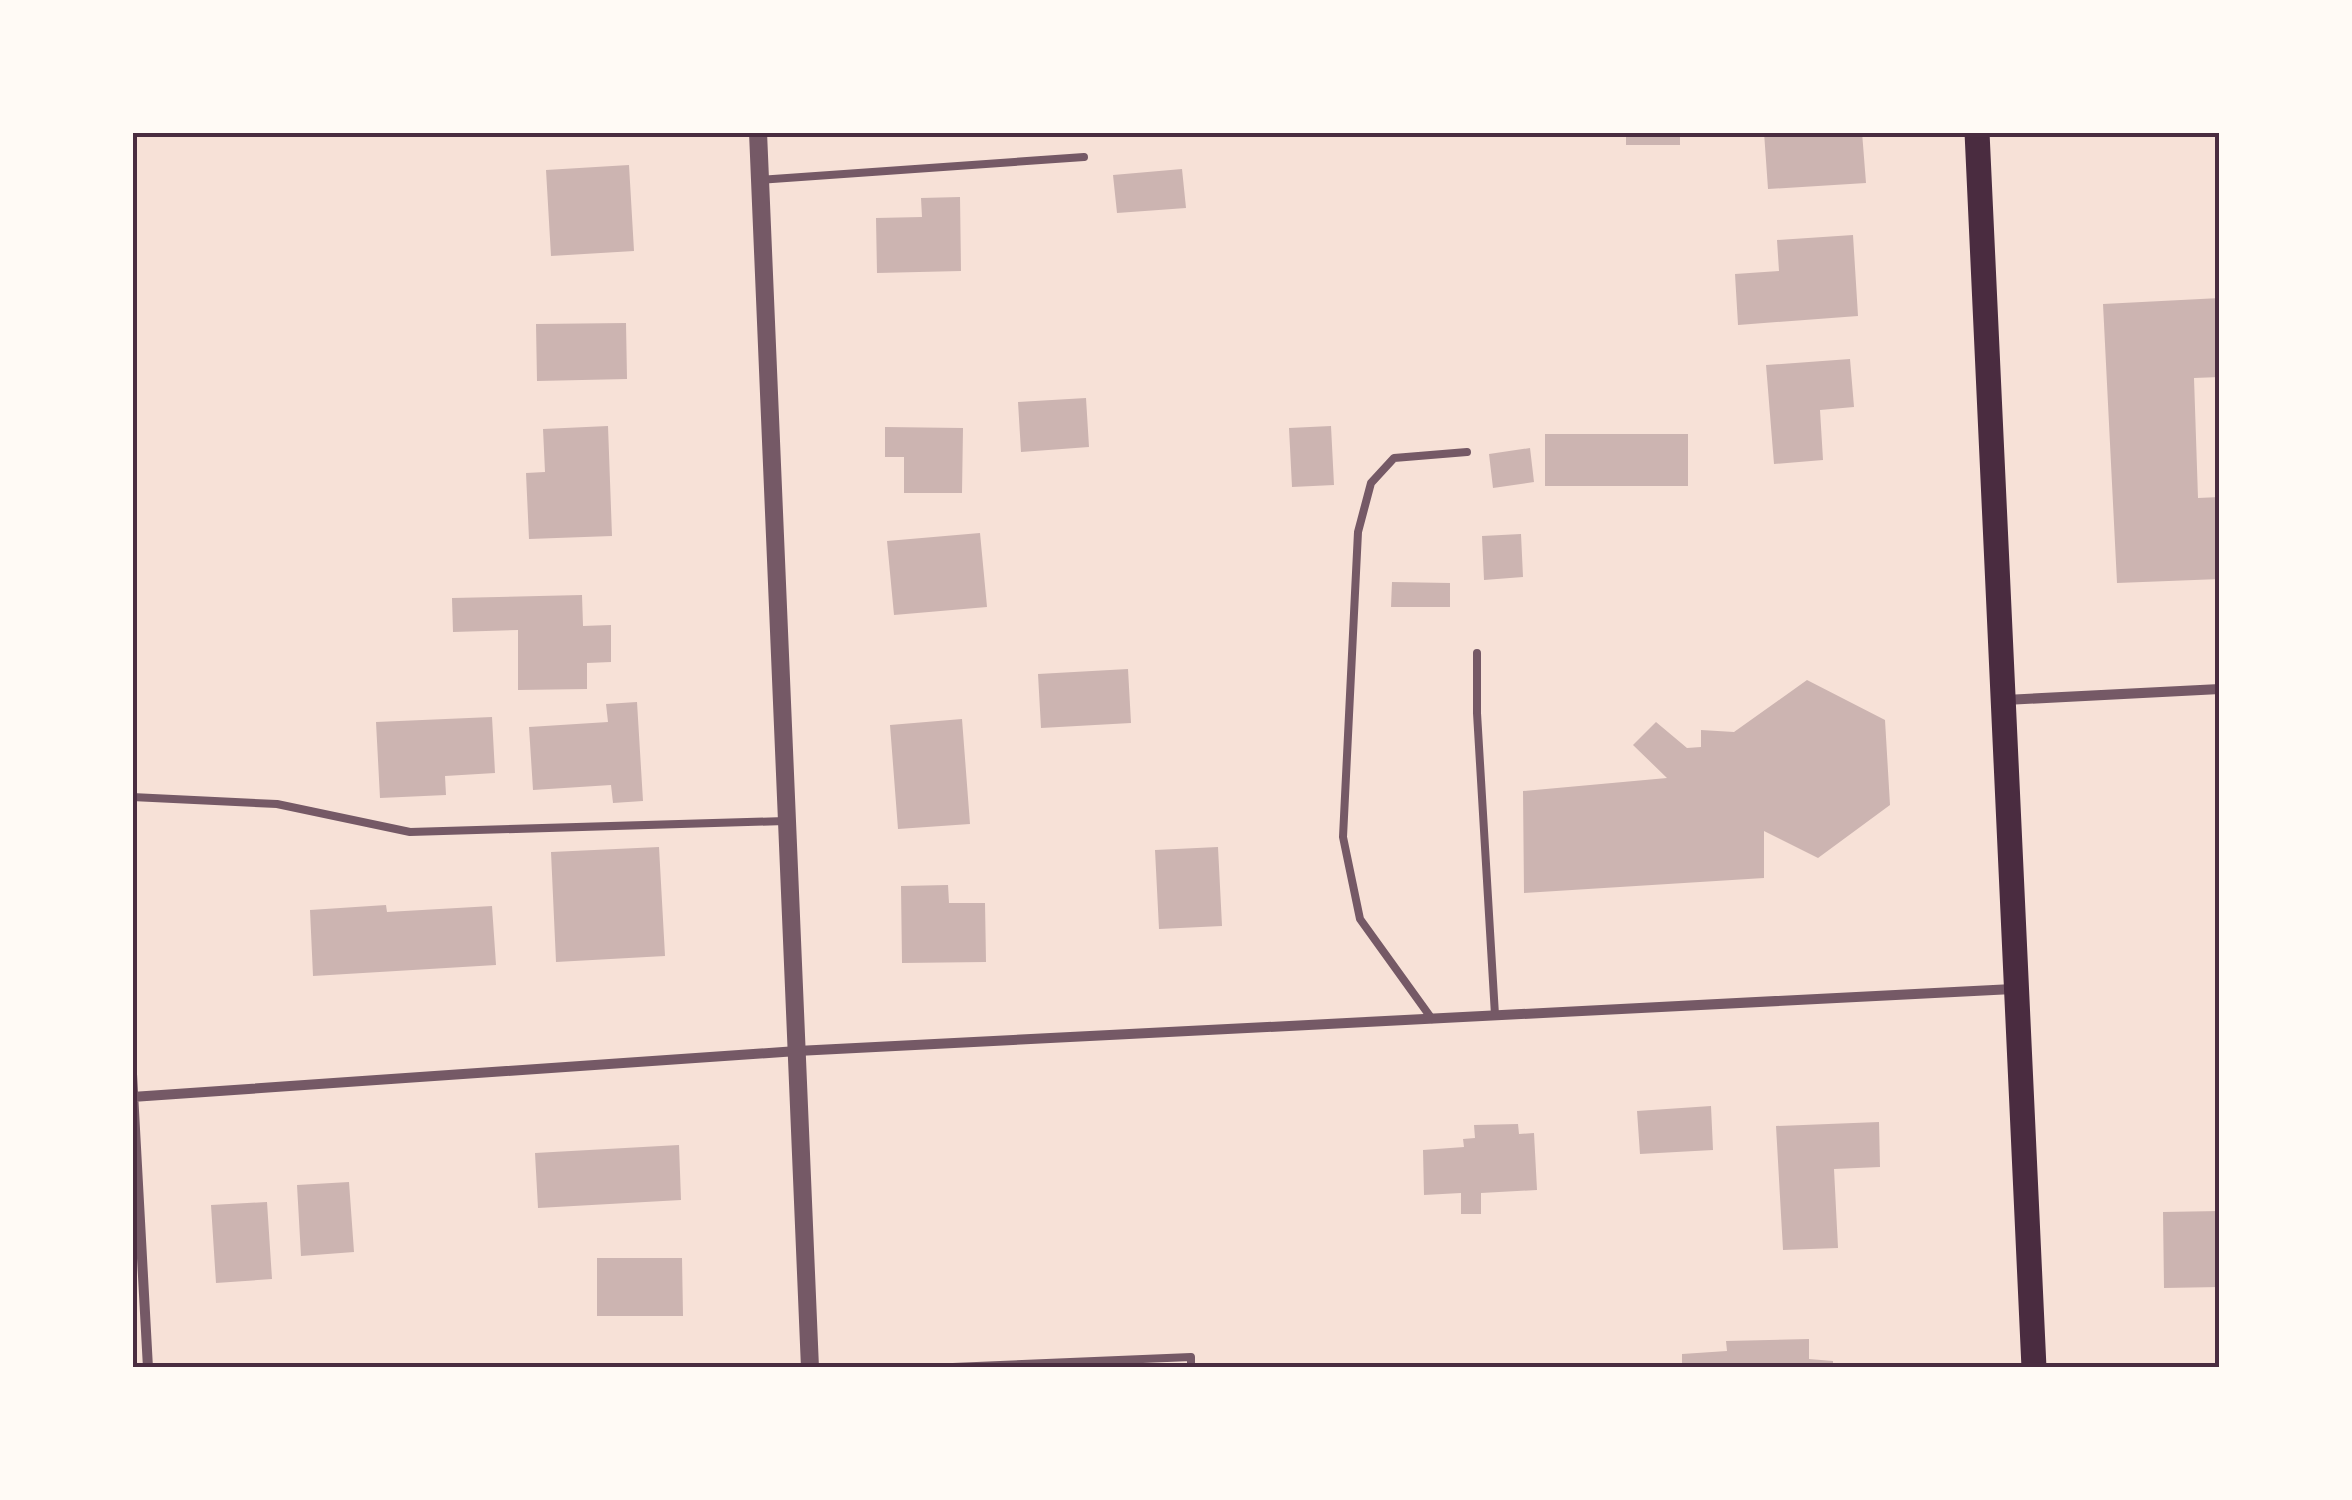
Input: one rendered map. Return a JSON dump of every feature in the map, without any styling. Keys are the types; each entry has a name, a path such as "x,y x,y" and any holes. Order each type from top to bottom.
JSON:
{"main road":[{"path":"1977,132 2034,1368"}],"street":[{"path":"758,132 810,1368"},
{"path":"2004,700 2220,689"},
{"path":"133,1097 797,1051 2017,989"},
{"path":"132,1074 148,1368"}],"lane":[{"path":"760,180 1084,157"},
{"path":"1432,1019 1360,919 1342,837 1358,532 1370,483 1394,458 1467,452"},
{"path":"1477,653 1495,1015"},
{"path":"132,797 278,804 410,832 787,821"},
{"path":"930,1368 1191,1357 1192,1368"}],"building":[{"path":"1626,132 1680,132 1680,145 1626,145"},
{"path":"1764,132 1862,132 1866,183 1768,189"},
{"path":"629,165 634,251 551,256 546,170"},
{"path":"1182,169 1186,208 1117,213 1113,175"},
{"path":"960,197 961,271 877,273 876,218 922,217 921,198"},
{"path":"1853,235 1858,316 1738,325 1735,274 1779,271 1777,240"},
{"path":"2220,298 2220,377 2194,378 2198,498 2220,497 2220,579 2117,583 2103,304"},
{"path":"626,323 627,379 537,381 536,324"},
{"path":"1850,359 1854,407 1820,410 1823,460 1774,464 1766,365"},
{"path":"1086,398 1089,447 1021,452 1018,402"},
{"path":"608,426 612,536 529,539 526,473 545,472 543,429"},
{"path":"1331,426 1334,485 1292,487 1289,428"},
{"path":"885,427 963,428 962,493 904,493 904,457 885,457"},
{"path":"1545,434 1688,434 1688,486 1545,486"},
{"path":"1530,448 1534,482 1493,488 1489,454"},
{"path":"980,533 987,607 894,615 887,541"},
{"path":"1521,534 1523,577 1484,580 1482,536"},
{"path":"1392,582 1450,583 1450,607 1391,607"},
{"path":"582,595 583,626 611,625 611,662 587,663 587,689 518,690 518,630 453,632 452,598"},
{"path":"1128,669 1131,723 1041,728 1038,674"},
{"path":"1807,680 1885,720 1890,805 1818,858 1764,831 1764,878 1524,893 1523,791 1667,778 1633,745 1656,722 1687,748 1701,747 1701,730 1734,732"},
{"path":"637,702 643,801 613,803 611,785 533,790 529,727 608,722 606,704"},
{"path":"492,717 495,773 445,776 446,795 380,798 376,722"},
{"path":"962,719 970,824 898,829 890,725"},
{"path":"659,847 665,956 556,962 551,852"},
{"path":"1218,847 1222,926 1159,929 1155,850"},
{"path":"948,885 949,903 985,903 986,962 902,963 901,886"},
{"path":"386,905 387,912 492,906 496,965 313,976 310,910"},
{"path":"1711,1106 1713,1150 1640,1154 1637,1111"},
{"path":"1879,1122 1880,1167 1834,1169 1838,1248 1783,1250 1776,1126"},
{"path":"1518,1124 1519,1134 1534,1133 1537,1190 1481,1193 1481,1214 1461,1214 1461,1193 1424,1195 1423,1150 1464,1147 1463,1139 1475,1138 1474,1125"},
{"path":"679,1145 681,1200 538,1208 535,1153"},
{"path":"349,1182 354,1252 301,1256 297,1185"},
{"path":"267,1202 272,1279 216,1283 211,1205"},
{"path":"2220,1211 2220,1287 2164,1288 2163,1212"},
{"path":"597,1258 682,1258 683,1316 597,1316"},
{"path":"1809,1339 1809,1359 1833,1361 1833,1368 1682,1368 1682,1354 1727,1351 1726,1341"}]}
